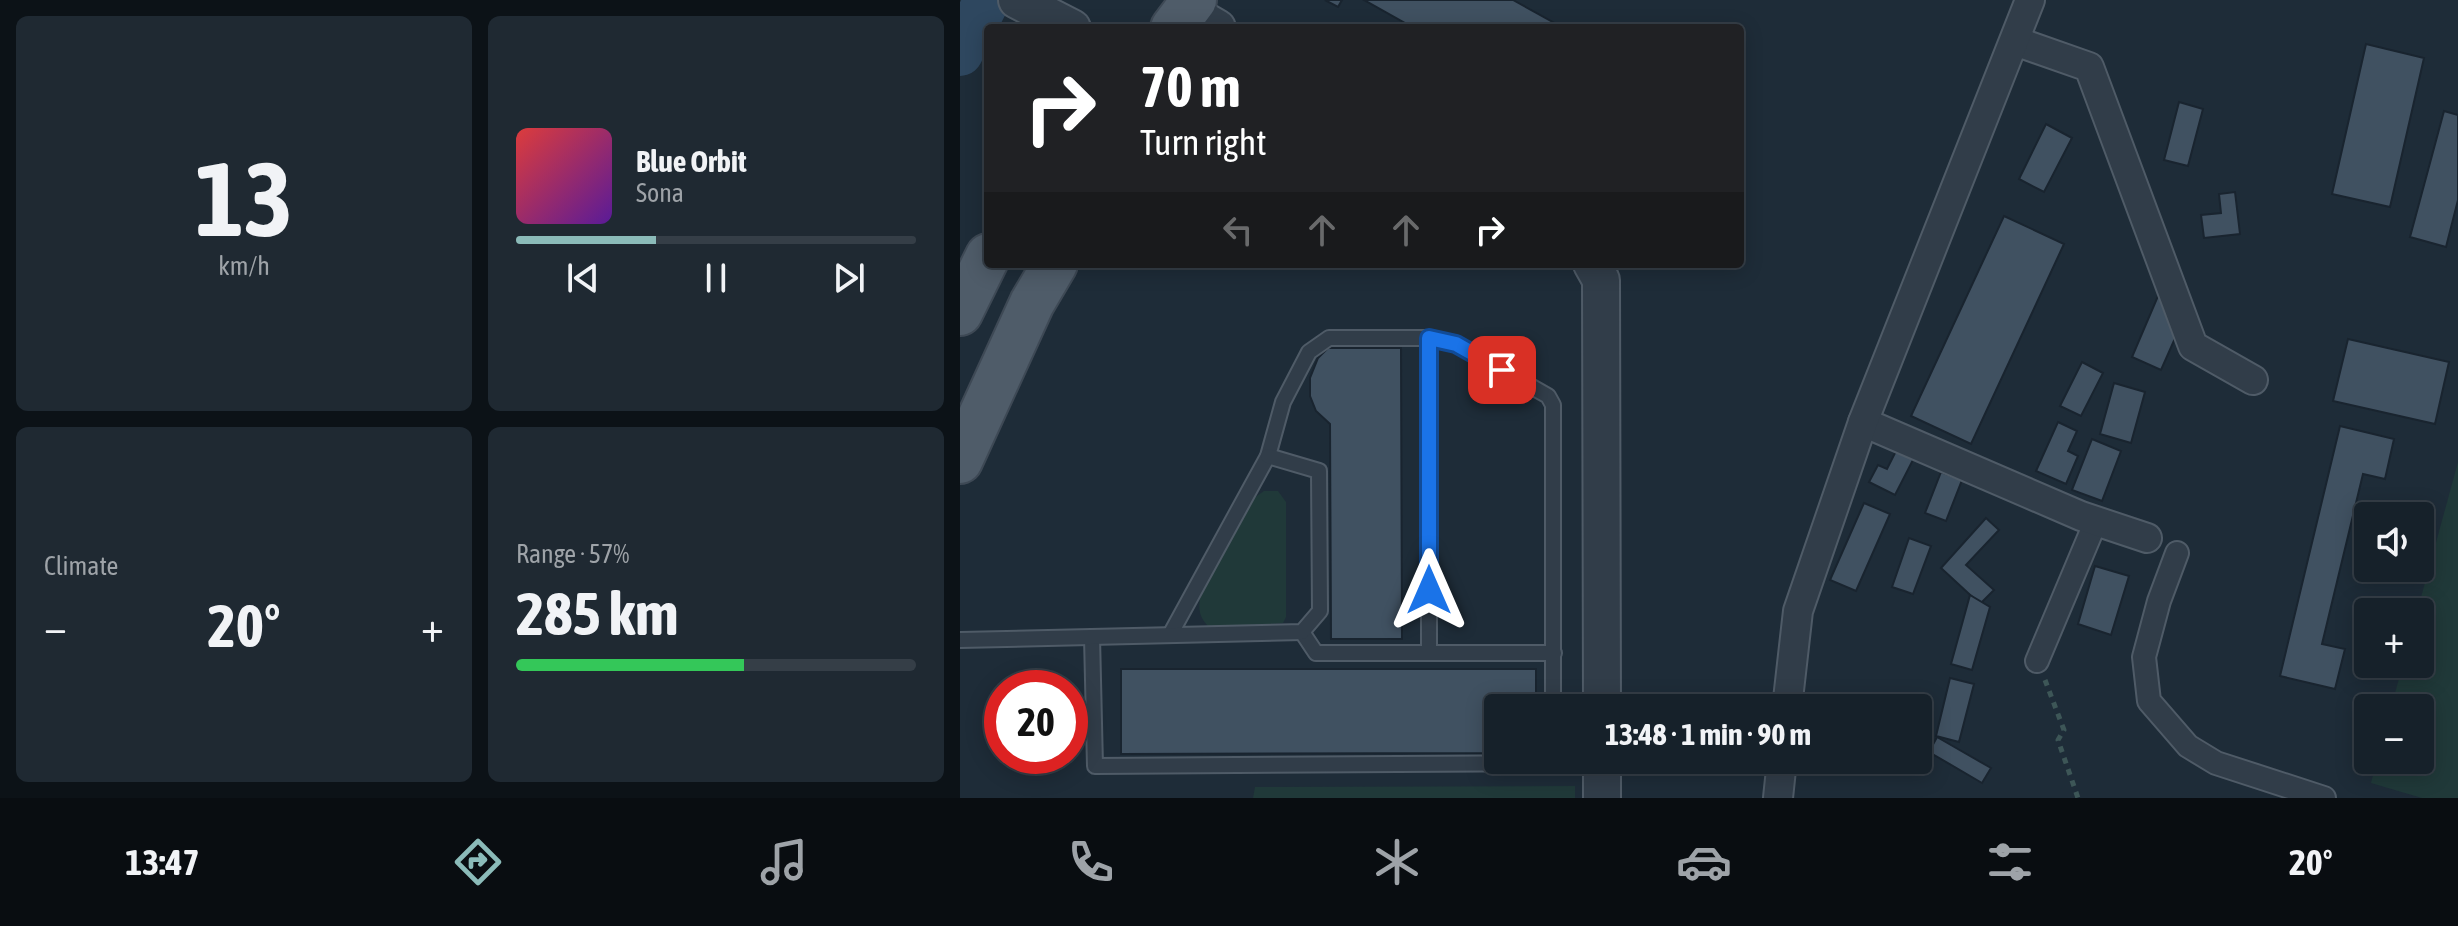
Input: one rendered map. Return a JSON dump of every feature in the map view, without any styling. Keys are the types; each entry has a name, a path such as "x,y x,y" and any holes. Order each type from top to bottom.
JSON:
{"main road":[{"path":"960,313 984,264"},
{"path":"960,461 1032,303 1053,268"}],"street":[{"path":"1789,694 1798,611 1863,422 2030,0"},
{"path":"1023,3 1064,24"},
{"path":"2015,41 2089,67 2193,346 2253,380"},
{"path":"1594,268 1601,280 1602,694"},
{"path":"1863,422 2096,521 2147,538"},
{"path":"2037,661 2096,521"},
{"path":"2177,553 2159,601 2144,657 2149,701 2188,746 2216,763 2324,798"},
{"path":"1602,774 1602,798"},
{"path":"1778,798 1781,774"}],"lane":[{"path":"1170,635 1268,456 1283,402 1309,352 1329,338 1429,338 1456,344 1548,396 1553,405 1553,694"},
{"path":"1429,338 1429,653"},
{"path":"960,640 1302,632 1320,611 1319,471 1268,456"},
{"path":"1302,632 1316,653 1554,653"},
{"path":"1092,637 1095,766 1484,763"}],"path":[{"path":"2037,661 2064,730 2058,740 2078,798"}],"green space":[{"path":"2458,462 2458,798 2422,798 2371,783 2373,774 2434,774 2434,694 2395,694 2399,678 2434,678 2434,598 2421,598 2425,582 2434,582 2434,550"},
{"path":"1264,491 1278,491 1286,502 1286,617 1283,623 1210,628 1200,612 1201,593 1254,498"},
{"path":"1575,786 1575,798 1253,798 1255,787"}],"building":[{"path":"1325,0 1342,0 1338,7"},
{"path":"1364,0 1513,0 1556,24 1407,24"},
{"path":"2366,44 2424,58 2390,207 2332,194"},
{"path":"2179,102 2203,109 2188,166 2164,160"},
{"path":"2444,111 2458,115 2458,200 2446,247 2410,237"},
{"path":"2046,124 2072,138 2044,192 2019,179"},
{"path":"2235,192 2240,234 2204,238 2201,215 2221,213 2219,194"},
{"path":"2004,216 2064,244 1971,444 1911,416"},
{"path":"2158,296 2188,309 2161,370 2132,357"},
{"path":"2348,339 2449,362 2435,424 2333,401"},
{"path":"1328,348 1401,348 1402,639 1331,639 1330,424 1316,411 1310,396 1310,378 1318,358"},
{"path":"2082,362 2103,373 2081,416 2060,406"},
{"path":"2114,383 2145,392 2131,443 2100,434"},
{"path":"2058,422 2077,431 2068,451 2078,456 2066,484 2036,471"},
{"path":"2340,426 2394,439 2385,479 2363,474 2354,502 2322,644 2345,649 2335,689 2280,676"},
{"path":"2092,439 2121,451 2102,501 2072,490"},
{"path":"1897,449 1914,458 1895,495 1869,482 1878,465 1887,469"},
{"path":"1941,472 1962,480 1946,521 1925,513"},
{"path":"1864,503 1890,514 1856,591 1830,580"},
{"path":"1986,518 1999,530 1966,565 1994,590 1980,604 1941,568"},
{"path":"1909,538 1931,546 1913,594 1892,587"},
{"path":"2095,566 2129,576 2111,635 2078,624"},
{"path":"1970,595 1990,607 1972,670 1951,664"},
{"path":"1121,669 1536,669 1536,694 1484,694 1484,753 1121,754"},
{"path":"1950,678 1974,684 1959,742 1936,736"},
{"path":"1937,737 1991,768 1982,783 1932,754"}],"waterway":[{"path":"960,53 987,0"}],"route":[{"path":"1429,590 1429,338 1456,344 1502,370"}]}
